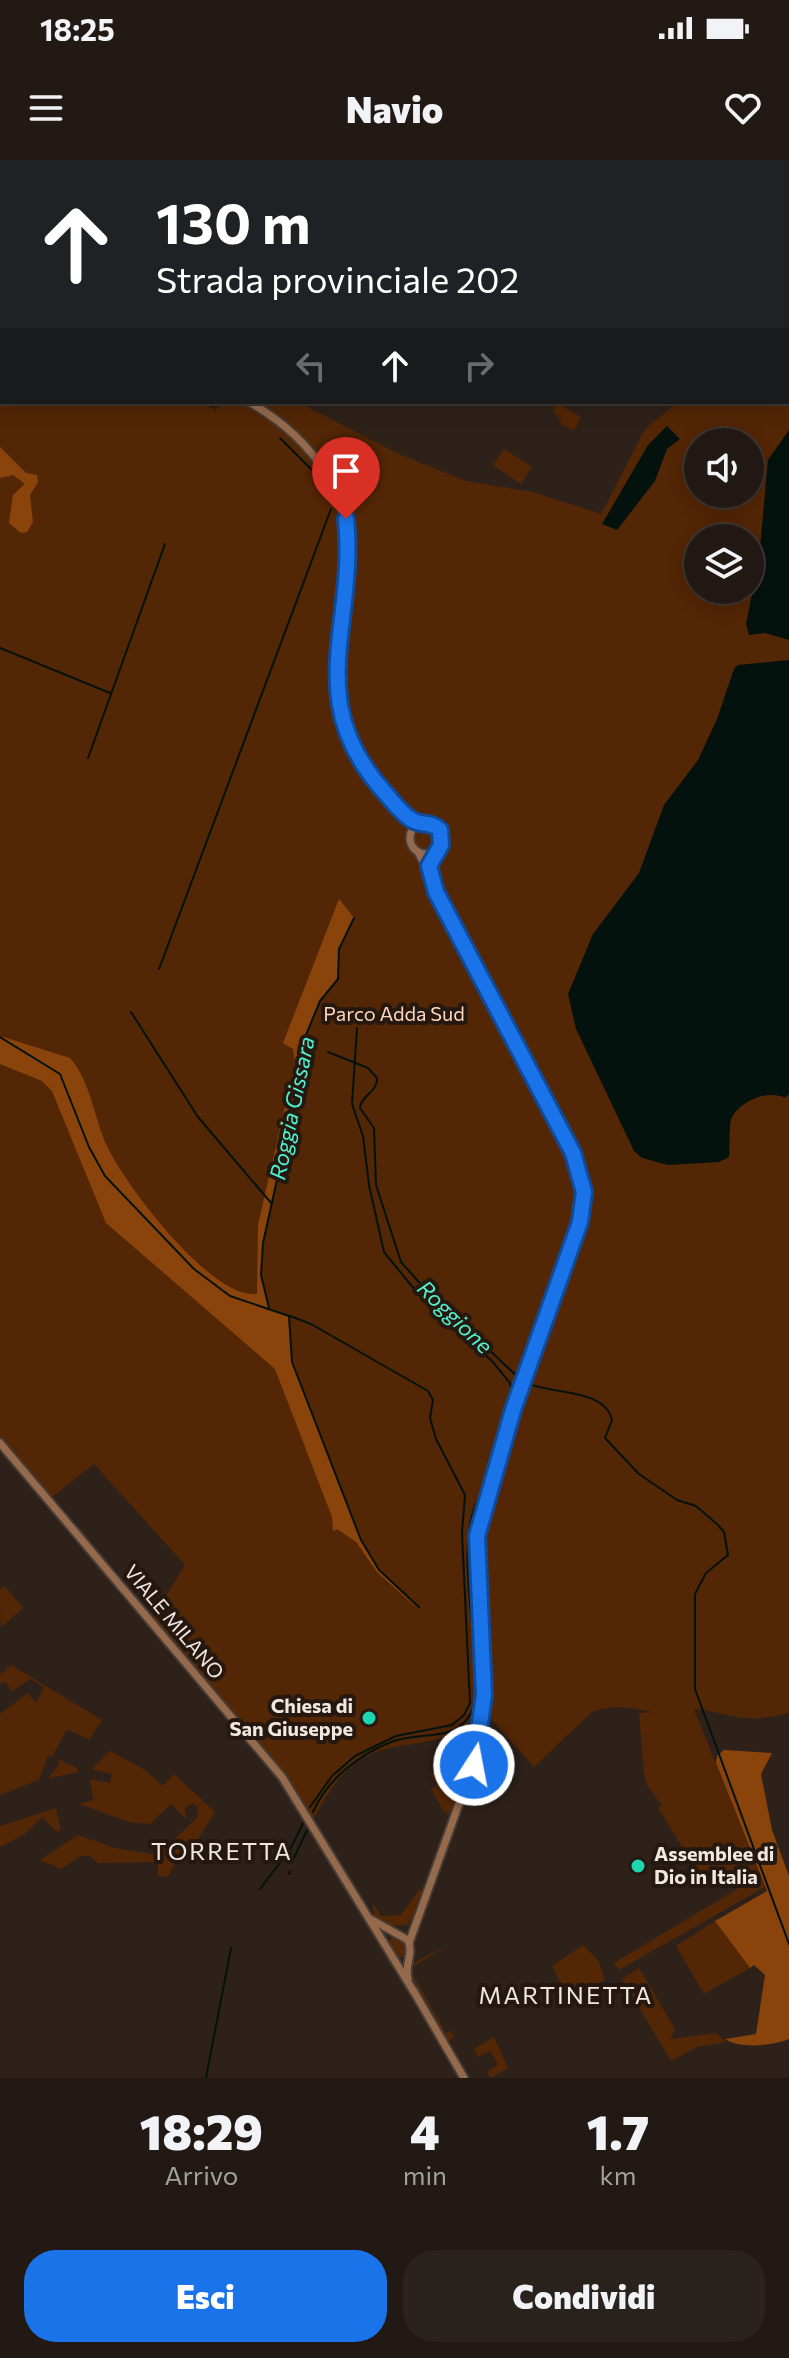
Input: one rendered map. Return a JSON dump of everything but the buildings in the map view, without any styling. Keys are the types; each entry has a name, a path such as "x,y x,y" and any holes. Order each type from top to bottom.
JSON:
{"street":[{"path":"252,404 291,430 310,448 337,494 346,519 348,543 336,666 339,707 360,761 399,808 430,872"},
{"path":"399,808 413,820 440,830 441,845 429,862 438,897 573,1153 582,1180 583,1212 523,1382 477,1536 483,1713 476,1757 409,1943"},
{"path":"411,836 415,827 423,823"},
{"path":"418,852 435,852"},
{"name":"VIALE MILANO","path":"0,1443 273,1765 464,2078"},
{"name":"VIALE MILANO","path":"364,1911 379,1927 395,1932 409,1943 406,1974 414,1992"},
{"path":"386,1947 386,1937 410,1926 419,1914"},
{"path":"391,1955 399,1961 409,1959"}],"green space":[{"name":"Parco Adda Sud","path":"0,404 204,404 216,410 220,404 302,404 399,454 466,481 533,492 601,514 645,429 676,404 789,404 789,1713 750,1718 694,1709 765,1887 619,1970 614,1963 739,1888 732,1880 722,1885 707,1870 699,1874 658,1808 662,1805 647,1785 644,1774 639,1713 653,1712 614,1707 591,1713 534,1767 487,1714 478,1712 452,1734 385,1749 354,1764 336,1783 313,1820 257,1741 153,1617 185,1565 94,1464 51,1498 0,1439"},
{"path":"555,404 559,404 581,417 574,430 560,424 562,421 553,412"},
{"path":"504,449 532,467 521,484 493,465"},
{"path":"5,1586 23,1608 1,1628 0,1613 5,1608 0,1611 0,1590"},
{"path":"11,1665 102,1720 89,1740 67,1729 52,1757 48,1755 39,1780 0,1795 0,1714 28,1693 36,1703 44,1687 30,1679 12,1691 5,1681 0,1684 0,1675"},
{"path":"460,1747 467,1749 471,1757 451,1814 444,1812 431,1789 437,1785 431,1775 459,1759 453,1748"},
{"path":"110,1751 145,1770 163,1786 174,1774 215,1812 199,1838 200,1842 183,1863 175,1863 168,1877 158,1876 158,1862 98,1863 89,1856 80,1856 61,1869 40,1860 78,1835 115,1848 157,1855 197,1818 198,1807 193,1803 185,1808 186,1819 171,1804 150,1824 129,1822 79,1804 93,1800 90,1779 110,1783 112,1774 92,1769"},
{"path":"58,1759 77,1768 78,1772 48,1779 59,1764"},
{"path":"56,1808 61,1830 57,1832 42,1817 25,1834 0,1847 0,1826"},
{"path":"420,1889 423,1894 417,1913 407,1925 396,1926 379,1921 373,1911 373,1903 381,1916 401,1915"},
{"path":"715,1921 750,1968 704,1994 676,1946"},
{"path":"394,1935 407,1943 408,1952 404,1957 396,1957 388,1943"},
{"path":"451,1943 413,1967 412,1973 446,2033 451,2031 454,2036 449,2041 410,1973 414,1963"},
{"path":"583,1945 598,1960 605,1980 575,1997 560,1982 552,1966"},
{"path":"639,1968 675,2029 671,2039 716,2033 726,2042 697,2047 671,2061 622,1979"},
{"path":"494,2037 508,2068 490,2078 487,2072 498,2064 490,2051 478,2057 474,2049"}],"shaded area":[{"path":"667,426 680,439 667,449 655,481 617,530 602,524 648,445"},
{"path":"789,430 789,640 765,633 749,635 746,624 750,604 764,604 762,524 768,460"},
{"path":"0,447 26,473 37,475 38,482 30,495 33,522 27,532 21,533 9,523 13,495 25,484 13,475 0,478"},
{"path":"789,660 789,1094 785,1098 762,1096 746,1103 734,1114 730,1123 729,1157 719,1162 668,1165 642,1158 634,1151 576,1029 568,994 593,934 639,873 664,805 698,760 717,719 734,669 738,665"},
{"path":"339,899 354,918 339,949 338,979 320,1001 301,1047 301,1070 263,1243 261,1275 269,1308 289,1316 292,1362 361,1540 379,1570 418,1609 377,1572 356,1542 337,1529 333,1531 332,1517 275,1369 106,1223 52,1091 42,1081 0,1064 0,1036 70,1058 88,1089 108,1148 151,1212 172,1238 217,1279 238,1291 257,1294 258,1225 295,1062 293,1049 283,1043"},
{"path":"724,1750 772,1753 761,1774 772,1830 789,1876 789,2039 774,2043 747,2045 725,2039 756,2034 765,1975 754,1965 750,1968 715,1921 767,1891 716,1763 717,1756"}],"waterway":[{"path":"280,438 313,471 329,501"},
{"path":"159,969 331,509"},
{"path":"88,758 165,544"},
{"path":"0,648 110,693"},
{"name":"Roggia Gissara","path":"269,1308 261,1275 263,1243 299,1080 301,1047 320,1001 338,979 339,949 354,918"},
{"path":"131,1012 198,1117 272,1204"},
{"path":"313,1812 327,1788 347,1768 370,1752 404,1738 456,1729 471,1713 476,1683 468,1577 469,1533 512,1393 510,1383 492,1361 424,1301 384,1252 369,1185 363,1136 352,1104 357,1028"},
{"path":"0,1037 60,1074 89,1147 105,1176 194,1269 230,1296 289,1316 292,1362 361,1540 379,1570 419,1607"},
{"name":"Roggione","path":"328,1052 368,1068 377,1078 375,1087 360,1108 374,1128 376,1185 401,1262 425,1289 522,1381 587,1397 607,1409 612,1420 605,1438 639,1474 677,1500 696,1506 724,1532 728,1555 706,1573 695,1594 695,1689 789,1944"},
{"path":"290,1316 311,1324 428,1391 433,1400 430,1418 436,1439 465,1495 462,1533 470,1703 464,1715 452,1725 396,1736 355,1756 332,1776 310,1807"},
{"path":"260,1889 291,1848 303,1823"},
{"path":"292,1862 309,1826"},
{"path":"206,2078 231,1948"}],"place":[{"name":"Chiesa di San Giuseppe","path":"369,1718"},
{"name":"Assemblee di Dio in Italia","path":"638,1866"}],"district":[{"name":"TORRETTA","path":"222,1852"},
{"name":"MARTINETTA","path":"566,1996"}],"route":[{"path":"346,519 348,571 336,675 337,699 346,732 355,753 384,793 409,818 419,823 430,823 440,830 441,845 431,857 429,866 436,892 573,1153 584,1192 583,1212 575,1241 513,1410 477,1536 484,1695 481,1737 474,1765"}]}
